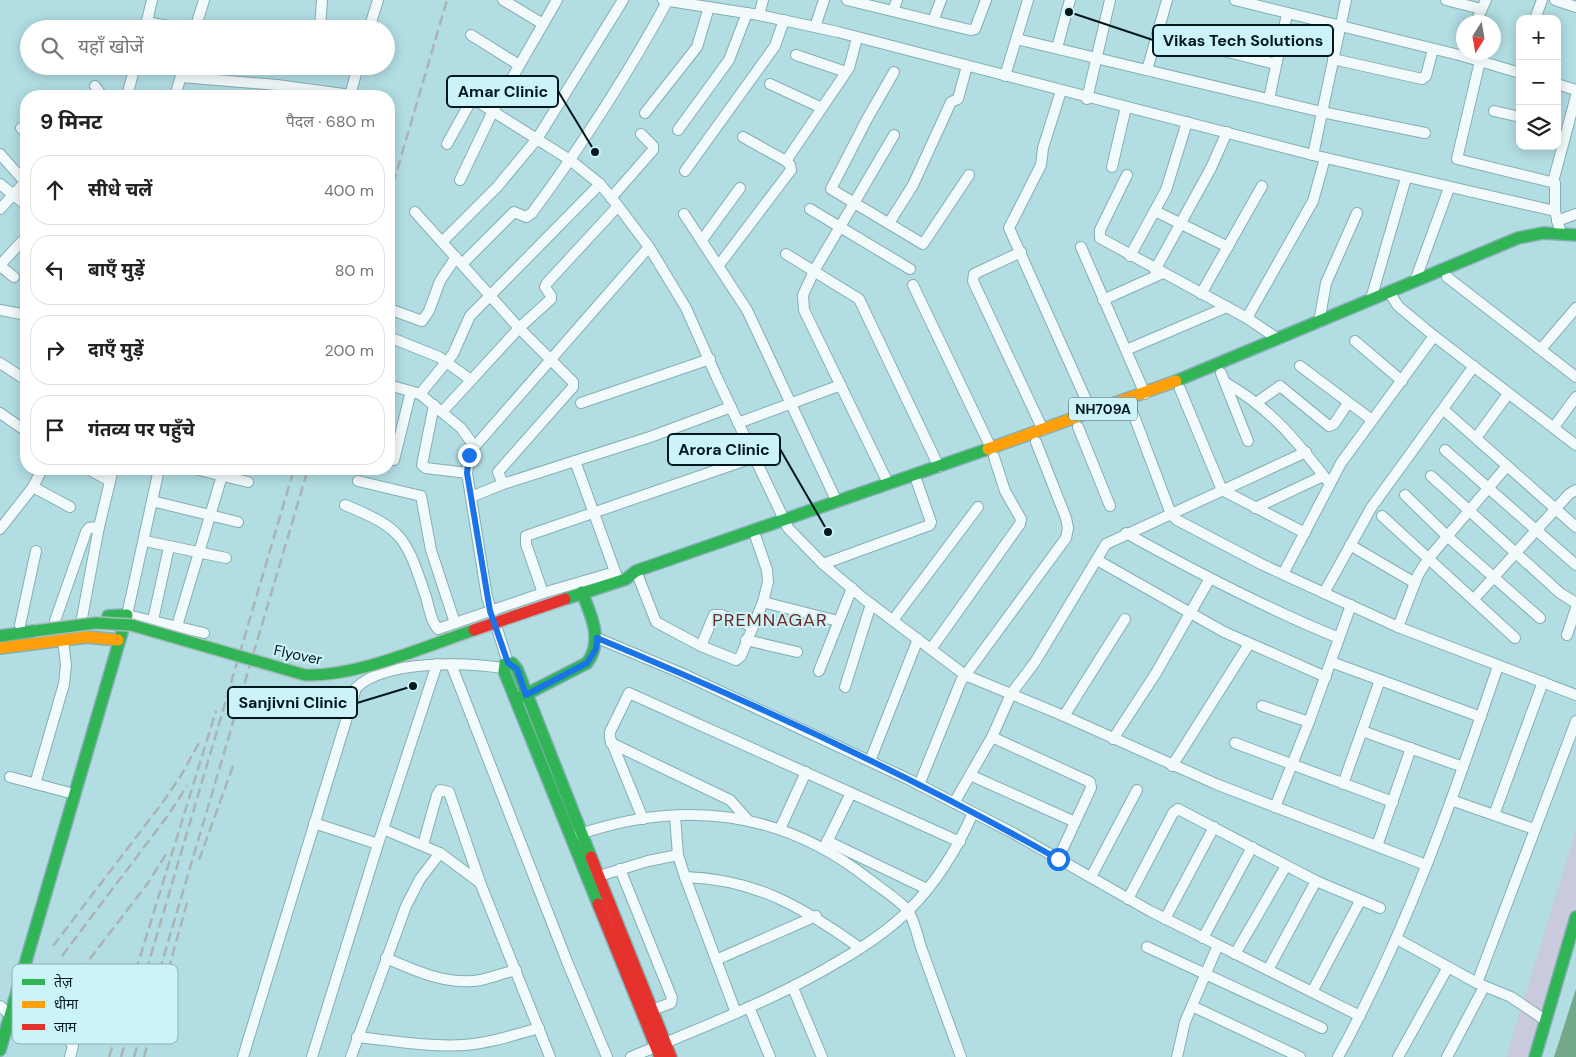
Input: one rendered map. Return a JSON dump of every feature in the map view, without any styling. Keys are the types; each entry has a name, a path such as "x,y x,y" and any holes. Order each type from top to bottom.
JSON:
{"main road":[{"name":"NH709A","path":"582,592 918,482 993,453 1043,430 1092,413 1224,378 1391,296 1414,282 1518,238 1529,235 1576,235"},
{"name":"NH709A","path":"627,577 756,538 836,502 888,483 939,467 1036,442 1078,427 1129,404 1145,394 1371,299 1391,296 1447,277 1530,244 1576,244"},
{"path":"521,697 587,663 596,649 597,638 582,592"},
{"name":"Flyover","path":"0,636 96,623 131,625 305,674 327,676 360,668 564,600 582,592"},
{"path":"0,628 82,618 128,615 118,640 25,964"},
{"path":"0,648 88,637 118,640"},
{"path":"506,665 521,697 660,1049 671,1057"},
{"path":"576,835 599,876 652,1010 660,1049"},
{"path":"1534,1057 1576,917"},
{"path":"0,1050 12,1008"}],"street":[{"path":"147,20 152,0"},
{"path":"198,20 204,0"},
{"path":"321,20 322,0"},
{"path":"372,20 378,0"},
{"path":"503,0 543,24"},
{"path":"460,180 492,111 556,0"},
{"path":"443,241 497,187 537,139 623,0"},
{"path":"663,0 705,4 784,20 1556,216 1576,214"},
{"path":"395,311 420,321 424,320 438,285 459,261 514,212 526,217 530,216 570,160 640,51 668,0"},
{"path":"759,15 763,0"},
{"path":"815,28 824,0"},
{"path":"847,0 973,30 986,0"},
{"path":"892,11 897,0"},
{"path":"933,21 941,0"},
{"path":"1005,76 1018,39 1028,0"},
{"path":"1057,48 1070,0"},
{"path":"1087,98 1110,0"},
{"path":"1148,70 1167,0"},
{"path":"1235,0 1340,27 1456,53"},
{"path":"1313,155 1346,0"},
{"path":"1446,0 1483,4"},
{"path":"1536,15 1542,0"},
{"path":"1555,0 1576,7"},
{"path":"645,113 695,50 705,4"},
{"path":"678,130 729,60 747,13"},
{"path":"1269,99 1288,14"},
{"path":"684,171 774,46 784,20"},
{"path":"1157,34 1276,64"},
{"path":"471,35 519,66"},
{"path":"786,161 846,72 853,57 857,38"},
{"path":"1018,39 1322,112 1425,133"},
{"path":"1333,59 1422,79 1426,76 1433,49"},
{"path":"796,54 846,72"},
{"path":"1516,72 1480,61 1457,159 1557,184 1556,216 1561,234"},
{"path":"889,222 914,185 951,102 958,99 967,66"},
{"path":"894,72 831,186 832,190 924,244 969,175"},
{"path":"129,90 133,75"},
{"path":"352,90 356,75"},
{"path":"178,90 181,77 314,90"},
{"path":"770,84 822,108"},
{"path":"1561,85 1576,90"},
{"path":"95,86 98,90"},
{"path":"456,88 570,160 600,184 618,206 649,248 686,308 786,524 823,564 871,604 965,675 1064,716 1172,766 1426,865"},
{"path":"1061,91 1043,148 1041,165 1009,226 1092,413"},
{"path":"1553,182 1562,128 1576,96"},
{"path":"447,144 472,98"},
{"path":"1112,167 1126,106"},
{"path":"1494,111 1516,116"},
{"path":"1130,256 1172,176 1186,122"},
{"path":"1103,300 1159,272 1180,223 1227,132"},
{"path":"611,198 653,150 653,146 641,134"},
{"path":"888,483 802,304 803,295 814,271 841,229 894,135"},
{"path":"719,265 790,173 790,165 786,161 743,136"},
{"path":"0,154 20,175"},
{"path":"1247,318 1313,201 1325,158"},
{"path":"1127,174 1099,236 1130,256 1247,318 1278,339"},
{"path":"1371,299 1406,178"},
{"path":"0,184 20,200"},
{"path":"395,457 416,393 448,362 457,347 470,316 600,184"},
{"path":"1202,294 1262,186"},
{"path":"0,209 20,188"},
{"path":"702,240 740,188"},
{"path":"1414,282 1449,188"},
{"path":"442,412 520,328 551,299 545,287 546,283 618,206"},
{"path":"810,209 910,270"},
{"path":"1155,211 1228,247"},
{"path":"415,212 520,328 573,382 573,386 498,472 503,484"},
{"path":"1319,322 1326,283 1357,213"},
{"path":"684,214 719,265 746,310 792,404 836,502"},
{"path":"14,277 0,266 20,244"},
{"path":"1080,247 1145,394"},
{"path":"243,1057 356,688 370,677 437,664 506,665 490,611 467,473 469,455 474,446 649,248"},
{"path":"1021,252 974,274 973,281 1043,430"},
{"path":"786,254 857,297 862,303 939,467"},
{"path":"1447,277 1576,376"},
{"path":"913,285 993,453 1005,491 1020,516 1020,524 931,649"},
{"path":"1391,296 1434,336 1576,445"},
{"path":"1126,350 1227,307"},
{"path":"1541,349 1576,308"},
{"path":"0,310 20,314"},
{"path":"1283,574 1305,533 1326,480 1341,463 1434,336"},
{"path":"395,340 448,362 471,380"},
{"path":"1355,341 1402,381"},
{"path":"581,403 710,359"},
{"path":"1,366 20,377"},
{"path":"1300,366 1372,420"},
{"path":"1324,593 1371,508 1444,410 1474,366"},
{"path":"1224,378 1288,431 1326,480"},
{"path":"1224,378 1248,441"},
{"path":"738,423 841,386"},
{"path":"1256,403 1277,386 1280,386 1329,426 1334,424 1348,403"},
{"path":"395,387 416,393 434,405 462,428 474,446"},
{"path":"1180,389 1222,490 1305,533"},
{"path":"1476,438 1508,394"},
{"path":"1554,427 1576,397"},
{"path":"1129,404 1171,514 1182,523 1283,574 1398,627 1576,695"},
{"path":"434,405 422,465 426,468 467,473"},
{"path":"472,497 503,484 650,437 731,406"},
{"path":"1444,410 1576,527"},
{"path":"0,413 20,427"},
{"path":"1078,427 1110,506"},
{"path":"919,785 958,687 965,675 1066,538 1068,528 1066,518 1036,442"},
{"path":"1446,450 1576,565"},
{"path":"954,803 992,737 1011,694 1034,662 1106,544 1126,533 1306,452"},
{"path":"543,593 526,544 526,536 755,457"},
{"path":"575,461 595,513 627,577 656,622 701,646 736,660 741,656 763,602 768,582 767,570 756,538"},
{"path":"1398,627 1414,582 1428,558 1507,466"},
{"path":"0,529 33,487 39,475"},
{"path":"99,475 110,481"},
{"path":"82,618 99,526 112,475"},
{"path":"158,475 128,615 204,633"},
{"path":"177,626 222,475"},
{"path":"230,475 248,482"},
{"path":"1431,476 1560,593 1576,603"},
{"path":"1255,508 1326,480"},
{"path":"358,481 421,496 431,550 455,623"},
{"path":"823,564 930,526 931,522 918,482"},
{"path":"33,487 70,507"},
{"path":"1474,600 1556,509 1576,490"},
{"path":"1405,495 1447,536 1540,618"},
{"path":"152,501 238,522"},
{"path":"345,505 380,519 393,530 411,553 436,628 440,629 543,593 627,577"},
{"path":"893,620 978,507"},
{"path":"1382,516 1515,638"},
{"path":"55,621 86,532 91,527 99,526"},
{"path":"1126,533 1209,580 1284,616 1339,638"},
{"path":"144,541 226,558"},
{"path":"153,620 169,546"},
{"path":"1350,546 1414,582"},
{"path":"20,625 36,550"},
{"path":"1097,560 1191,614 1249,644 1326,677"},
{"path":"1113,739 1191,614 1209,580"},
{"path":"819,671 852,588"},
{"path":"763,602 838,621"},
{"path":"845,687 871,604"},
{"path":"1275,807 1310,722 1351,605"},
{"path":"1567,634 1576,608"},
{"path":"701,646 714,615 721,615 752,626"},
{"path":"1064,716 1125,619"},
{"path":"597,638 681,673 919,785 974,813 1165,919 1360,1016"},
{"path":"870,761 918,639"},
{"path":"35,784 64,684 66,665 62,640"},
{"path":"746,640 797,652"},
{"path":"1172,766 1249,644"},
{"path":"1331,662 1481,717"},
{"path":"312,1057 378,844 437,664"},
{"path":"451,664 565,957 607,1057"},
{"path":"1338,1057 1397,939 1451,800 1498,666"},
{"path":"1342,784 1380,680"},
{"path":"1494,814 1543,682"},
{"path":"642,819 611,743 610,732 627,694 630,693 960,842"},
{"path":"1262,706 1310,722"},
{"path":"1447,1057 1481,985 1534,829 1576,721"},
{"path":"1362,731 1463,767"},
{"path":"992,737 1090,782 1091,788 1058,859"},
{"path":"611,743 730,800 747,819"},
{"path":"1235,743 1392,802"},
{"path":"1377,846 1411,748"},
{"path":"780,829 806,772"},
{"path":"970,775 1075,822"},
{"path":"10,777 74,794"},
{"path":"423,845 436,795 440,790 449,792 480,882 550,1057"},
{"path":"1091,877 1137,790"},
{"path":"825,845 851,792"},
{"path":"1451,800 1534,829"},
{"path":"1128,899 1176,809 1182,810 1316,881 1380,908"},
{"path":"631,1057 660,1049 793,988 860,948 908,911 927,890 960,842 974,813"},
{"path":"576,835 642,819 675,816 716,816 747,819 825,845 927,890"},
{"path":"675,816 678,856 736,1013"},
{"path":"314,823 378,844"},
{"path":"1165,919 1214,828"},
{"path":"383,829 440,853 480,882"},
{"path":"825,845 908,911 961,1057"},
{"path":"1203,938 1252,848"},
{"path":"351,1057 386,958 413,892 440,853"},
{"path":"599,876 620,869 678,856"},
{"path":"1236,954 1286,866"},
{"path":"620,869 672,998 671,1003 652,1010"},
{"path":"685,877 710,878 747,886 816,916 860,948"},
{"path":"1268,970 1316,881"},
{"path":"1312,992 1360,901"},
{"path":"716,960 816,916"},
{"path":"1397,939 1481,985 1511,998 1546,1020"},
{"path":"1176,1057 1185,1022 1218,945"},
{"path":"1147,948 1206,973 1322,1028"},
{"path":"386,958 423,973 465,981 480,980 516,970"},
{"path":"1398,1057 1448,967"},
{"path":"793,988 822,1057"},
{"path":"0,1006 9,1018 12,1019"},
{"path":"1192,1006 1300,1057"},
{"path":"749,1007 766,1056"},
{"path":"357,1036 420,1044 465,1045 486,1042 539,1028"},
{"path":"70,1057 73,1046 72,1044"}],"shaded area":[{"path":"1576,830 1576,907 1529,1057 1506,1057"},
{"path":"1576,989 1576,1057 1554,1057"}],"railway":[{"path":"395,178 447,0"},
{"path":"148,964 292,475"},
{"path":"162,964 306,475"},
{"path":"138,964 216,711"},
{"path":"53,946 163,802 182,774 201,739"},
{"path":"199,860 233,766"},
{"path":"62,956 169,814 187,786"},
{"path":"86,964 148,883 166,854"},
{"path":"170,964 187,903"},
{"path":"109,1057 113,1044"},
{"path":"121,1057 125,1044"},
{"path":"134,1057 138,1044"},
{"path":"144,1057 148,1044"}],"traffic: fast":[{"path":"1176,381 1518,238 1543,233 1576,235"},
{"path":"565,599 626,579 636,571 988,449"},
{"path":"519,698 587,663 595,646 595,637 592,619 582,592"},
{"path":"25,964 127,615 108,616"},
{"path":"34,631 96,623 131,625 305,675 325,674 368,666 474,630"},
{"path":"0,636 34,631"},
{"path":"591,857 517,669 512,663 505,664 504,671 598,904"},
{"path":"1535,1057 1576,917"},
{"path":"0,1050 12,1009"}],"traffic: slow":[{"path":"988,449 1176,381"},
{"path":"0,648 87,637 118,640"}],"traffic: jam":[{"path":"474,630 565,599"},
{"path":"591,857 671,1057"},
{"path":"598,904 660,1057"}],"place":[{"name":"Vikas Tech Solutions","path":"1069,12"},
{"name":"Amar Clinic","path":"595,152"},
{"name":"Arora Clinic","path":"828,532"},
{"name":"Sanjivni Clinic","path":"413,686"}],"district":[{"name":"PREMNAGAR","path":"770,620"}],"route":[{"path":"469,455 467,473 490,611 500,645 508,663 512,663 517,669 526,695 587,663 592,658 596,649 597,638 681,673 908,779 1013,833 1058,859"}]}
